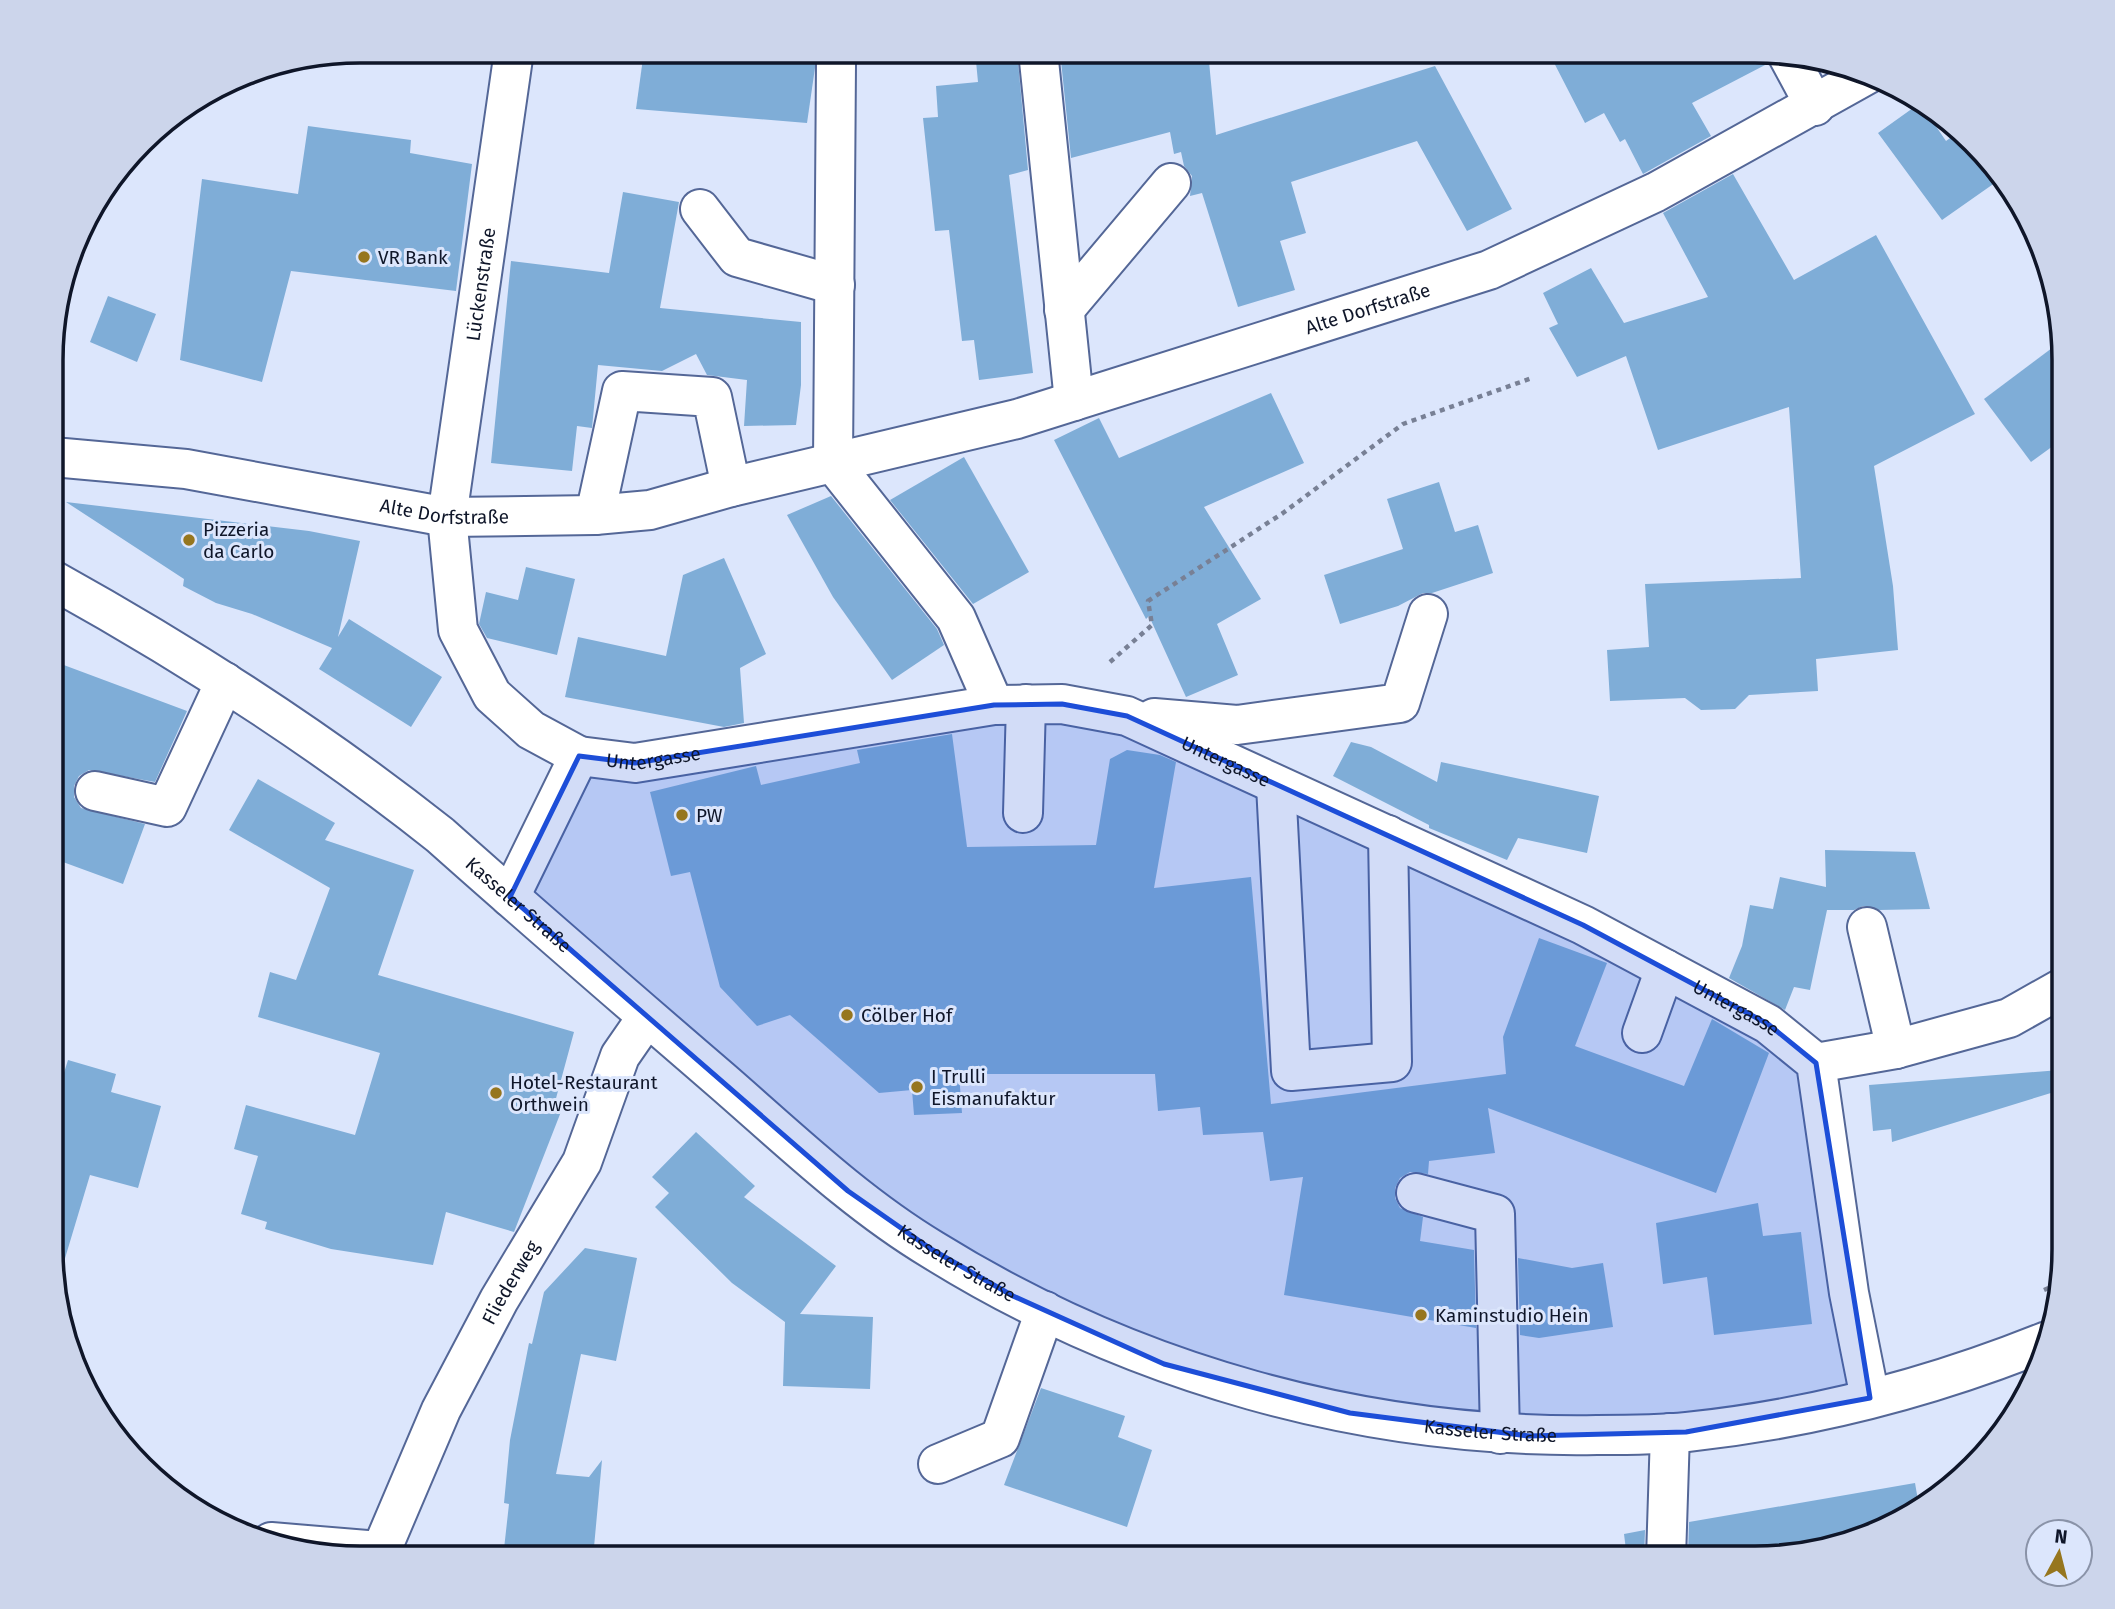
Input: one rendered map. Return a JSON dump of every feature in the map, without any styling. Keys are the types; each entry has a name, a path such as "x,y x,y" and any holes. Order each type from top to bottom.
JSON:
{"street":[{"name":"Lückenstraße","path":"447,517 451,385 512,63"},
{"path":"1039,63 1074,401"},
{"path":"836,64 833,463 1027,704 1023,813"},
{"path":"1793,66 1815,106"},
{"name":"Alte Dorfstraße","path":"63,458 186,469 447,517 595,515 650,510 1017,419 1489,270 1656,192 1857,81"},
{"path":"1064,310 1171,183"},
{"path":"700,209 737,257 835,285"},
{"path":"595,515 622,391 712,397 731,488"},
{"name":"Untergasse","path":"447,517 458,630 492,695 531,730 579,756 635,763 1027,704 1127,716 1583,925 1768,1024 1816,1063"},
{"name":"Kasseler Straße","path":"63,586 225,682 376,784 848,1191 931,1249 1045,1311 1164,1364 1249,1389 1350,1413 1425,1427 1529,1436 1670,1433 1785,1418 1870,1398 2001,1359 2036,1345"},
{"path":"1127,716 1237,725 1400,703 1428,614"},
{"path":"95,791 167,807 225,682"},
{"name":"Untergasse","path":"510,897 579,756"},
{"path":"1276,785 1291,1071 1392,1062 1388,835"},
{"path":"1867,927 1896,1049"},
{"path":"1642,1033 1665,969"},
{"path":"1870,1398 1849,1293 1816,1063 1896,1049 2009,1018 2052,994"},
{"name":"Fliederweg","path":"383,1546 441,1410 499,1300 582,1162 620,1056 648,1017"},
{"path":"1416,1193 1495,1214 1500,1434"},
{"path":"938,1464 1000,1438 1045,1311"},
{"path":"1666,1546 1670,1433"}],"path":[{"path":"1027,704 1152,625 1148,601 1273,520 1403,424 1532,378"},
{"path":"2036,1294 2049,1288"}],"highlighted area":[{"path":"1062,704 1127,716 1583,925 1768,1024 1816,1063 1870,1398 1686,1432 1529,1436 1350,1413 1164,1364 1013,1296 931,1249 848,1191 510,897 579,756 635,763 994,705"}],"building":[{"path":"642,63 816,63 807,123 636,109"},
{"path":"976,63 1018,63 1028,170 1009,175 1033,373 979,380 974,340 962,341 949,230 935,231 923,118 938,117 936,86 978,82"},
{"path":"1061,63 1209,63 1216,135 1435,66 1512,209 1467,231 1417,141 1291,182 1306,233 1280,241 1295,290 1238,307 1202,193 1190,196 1192,176 1184,166 1181,152 1174,154 1170,132 1071,158"},
{"path":"1554,63 1767,64 1692,103 1711,136 1643,174 1625,139 1620,142 1604,113 1585,123"},
{"path":"1913,108 1933,122 1946,141 1951,137 1994,183 1942,220 1878,133"},
{"path":"308,126 411,140 410,153 472,164 456,291 291,271 262,382 180,360 202,179 298,194"},
{"path":"1733,174 1794,280 1876,235 1975,414 1874,466 1893,586 1898,650 1816,659 1818,691 1749,695 1735,709 1701,710 1685,698 1610,701 1607,650 1649,647 1645,584 1801,578 1789,407 1658,450 1626,356 1577,377 1549,328 1558,324 1543,293 1591,268 1624,323 1708,297 1663,213"},
{"path":"623,192 679,202 660,308 801,322 801,385 796,425 744,426 747,380 707,375 696,354 662,371 598,365 592,428 577,426 572,471 491,463 511,261 609,273"},
{"path":"108,296 156,314 137,362 90,342"},
{"path":"2051,348 2052,447 2031,462 1984,399"},
{"path":"1271,393 1304,463 1204,507 1261,599 1217,624 1238,675 1186,697 1149,616 1146,619 1054,440 1099,418 1119,458"},
{"path":"964,457 1029,572 973,604 890,500"},
{"path":"1439,482 1455,532 1478,525 1493,573 1432,593 1423,593 1398,606 1340,624 1324,575 1403,549 1387,499"},
{"path":"831,496 937,629 944,645 892,680 833,597 787,515"},
{"path":"66,502 309,531 360,541 338,637 349,619 442,677 411,727 319,669 332,648 252,614 216,603 183,586 184,579"},
{"path":"724,558 766,654 740,668 744,723 724,727 565,697 578,637 666,656 683,575"},
{"path":"526,567 575,579 557,655 487,638 479,624 486,592 518,600"},
{"path":"63,665 187,711 155,782 89,770 79,776 74,786 74,797 81,808 145,824 123,884 63,862"},
{"path":"952,734 967,847 1096,845 1110,759 1127,750 1160,755 1176,762 1154,888 1251,877 1271,1104 1506,1074 1503,1037 1539,938 1607,963 1575,1046 1684,1086 1712,1019 1769,1053 1716,1193 1488,1108 1495,1153 1429,1161 1428,1174 1410,1172 1400,1178 1395,1188 1395,1198 1400,1208 1423,1217 1420,1241 1474,1250 1476,1328 1284,1295 1303,1177 1270,1181 1263,1132 1203,1135 1200,1107 1158,1111 1155,1074 959,1074 962,1113 914,1115 912,1090 879,1093 790,1015 757,1026 720,987 690,872 671,876 650,792 756,766 761,785 860,763 857,750"},
{"path":"1351,742 1371,747 1437,782 1441,762 1599,796 1587,853 1518,838 1507,860 1429,828 1429,825 1333,776"},
{"path":"258,779 335,823 325,840 414,870 378,975 574,1032 555,1102 564,1104 514,1232 446,1212 433,1265 331,1249 265,1229 267,1222 241,1214 258,1156 234,1149 246,1105 355,1135 380,1053 258,1017 270,972 296,980 330,888 229,830"},
{"path":"1825,850 1915,852 1930,909 1879,910 1863,906 1854,910 1827,910 1810,990 1794,987 1785,1010 1729,978 1742,946 1750,905 1773,909 1780,877 1826,887"},
{"path":"68,1060 116,1074 111,1092 161,1106 138,1188 90,1175 64,1263 63,1249 63,1076"},
{"path":"2052,1071 2052,1093 1892,1142 1891,1129 1873,1131 1869,1085"},
{"path":"696,1132 755,1186 744,1197 836,1266 800,1314 873,1317 870,1389 783,1386 785,1322 732,1283 655,1207 669,1193 652,1177"},
{"path":"1758,1203 1763,1236 1801,1232 1812,1324 1714,1335 1707,1277 1663,1284 1656,1223"},
{"path":"585,1248 637,1258 616,1361 581,1354 556,1474 589,1477 602,1460 594,1546 504,1546 509,1504 504,1503 510,1440 529,1343 532,1344 544,1292"},
{"path":"1518,1258 1572,1268 1603,1263 1613,1327 1539,1338 1520,1335"},
{"path":"1041,1388 1125,1416 1118,1437 1152,1450 1127,1527 1004,1485"},
{"path":"1915,1483 1918,1498 1887,1515 1851,1530 1794,1543 1688,1546 1689,1522"},
{"path":"1645,1530 1644,1546 1626,1546 1624,1534"}],"place":[{"name":"VR Bank","path":"364,257"},
{"name":"Pizzeria da Carlo","path":"189,540"},
{"name":"PW","path":"682,815"},
{"name":"Cölber Hof","path":"847,1015"},
{"name":"I Trulli Eismanufaktur","path":"917,1087"},
{"name":"Hotel-Restaurant Orthwein","path":"496,1093"},
{"name":"Kaminstudio Hein","path":"1421,1315"}]}
